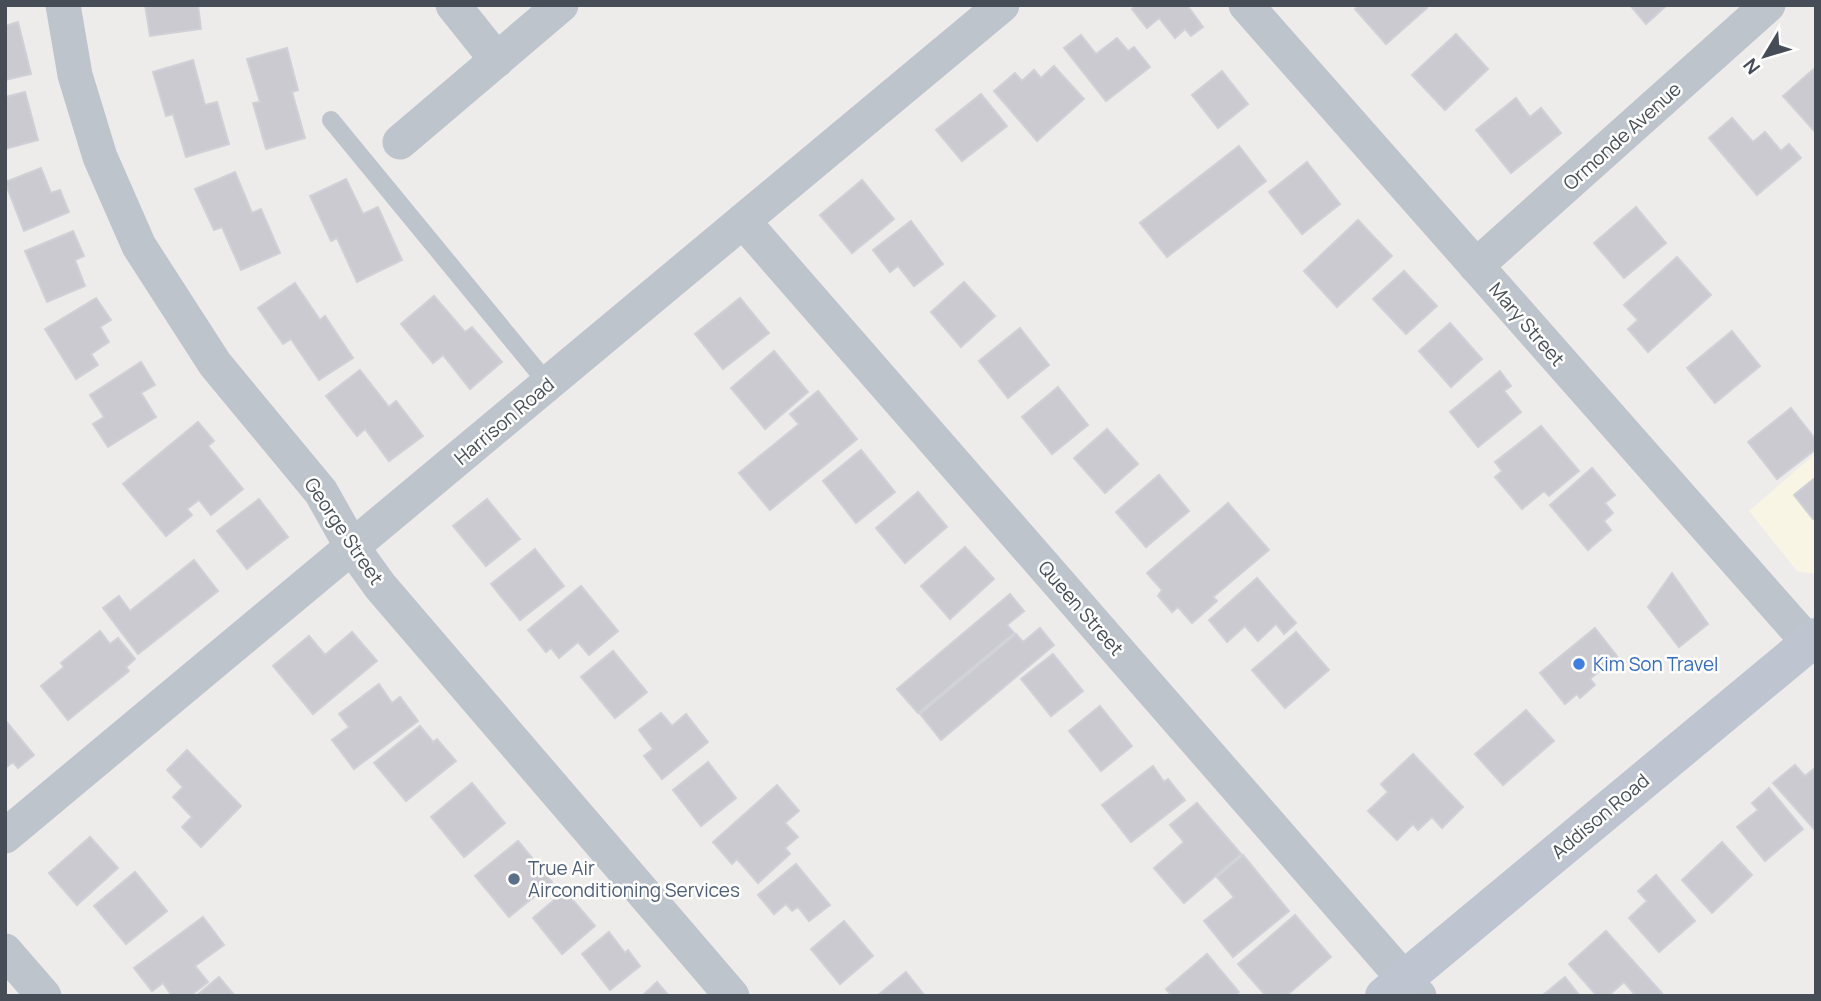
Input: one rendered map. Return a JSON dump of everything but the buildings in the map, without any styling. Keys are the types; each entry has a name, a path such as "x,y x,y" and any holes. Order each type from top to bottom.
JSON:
{"main road":[{"name":"Addison Road","path":"1403,990 1812,640"}],"street":[{"name":"George Street","path":"62,5 75,75 100,157 139,246 215,364 321,492 352,547 380,586 732,996"},
{"path":"453,5 497,60"},
{"path":"400,142 561,5"},
{"name":"Harrison Road","path":"5,836 1002,5"},
{"name":"Mary Street","path":"1245,5 1812,640"},
{"name":"Ormonde Avenue","path":"1476,266 1768,5"},
{"name":"Queen Street","path":"743,221 1403,990"},
{"path":"5,951 44,996"}],"lane":[{"path":"331,120 548,384"}],"shaded area":[{"path":"1816,453 1815,574 1797,571 1749,511"}],"place":[{"name":"Kim Son Travel","path":"1579,664"},
{"name":"True Air Airconditioning Services","path":"514,879"}]}
